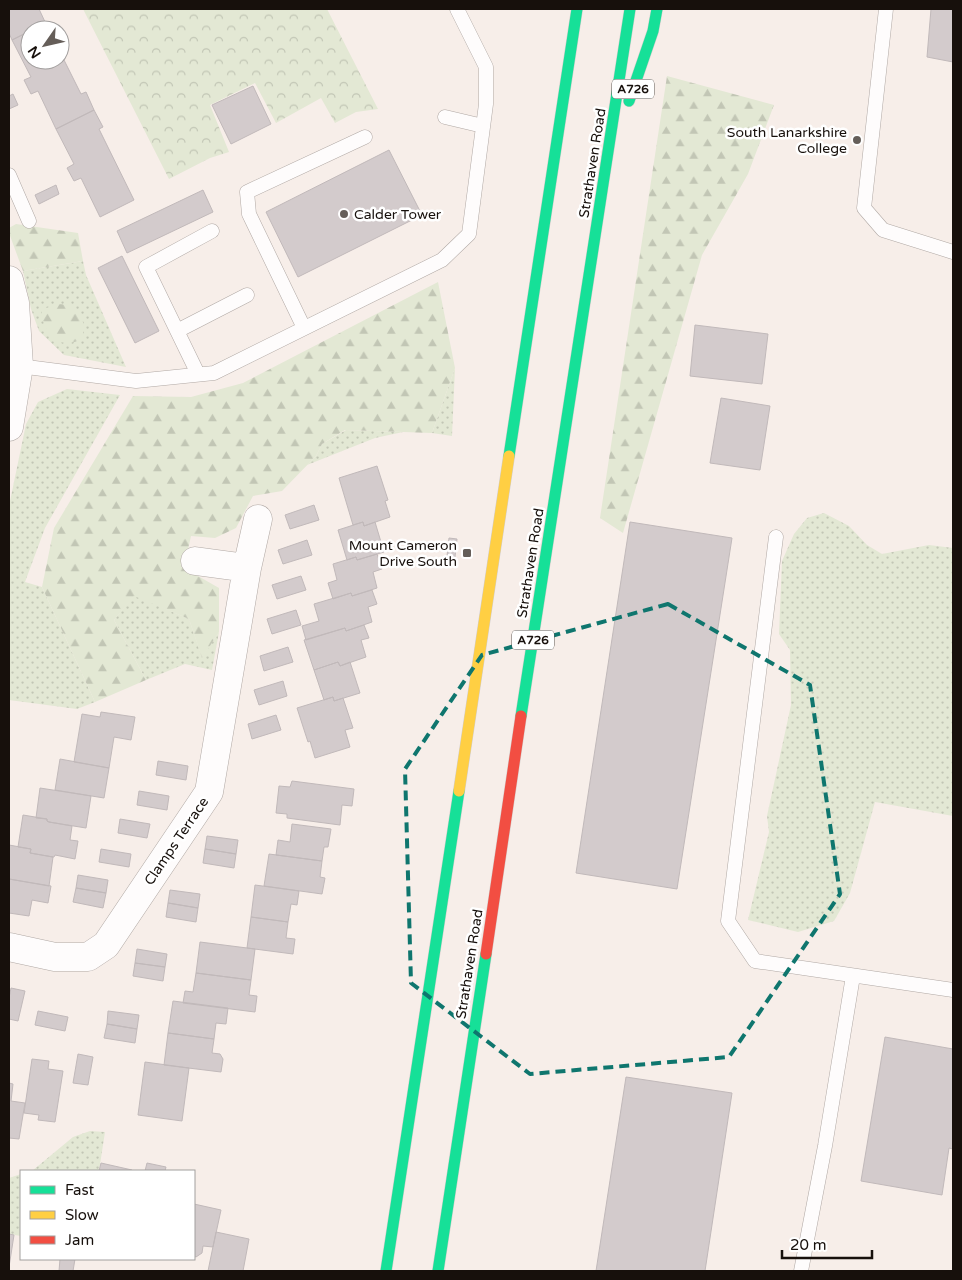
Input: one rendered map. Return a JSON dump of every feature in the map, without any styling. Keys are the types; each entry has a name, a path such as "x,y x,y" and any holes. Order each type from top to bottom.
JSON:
{"main road":[{"path":"386,1271 577,9"},
{"name":"Strathaven Road","path":"438,1271 630,9"},
{"name":"A726","path":"606,168 653,31 656,9"}],"street":[{"path":"9,280 15,303 18,366 9,427"},
{"name":"Clamps Terrace","path":"9,947 54,957 88,957 106,946 209,792 247,568 258,519"},
{"path":"195,561 247,568"}],"lane":[{"path":"18,366 136,381 214,373 442,260 469,234 486,104 486,67 457,9"},
{"path":"886,9 864,208 883,230 953,252"},
{"path":"445,117 483,126"},
{"path":"304,328 249,214 247,192 364,137"},
{"path":"9,175 29,221"},
{"path":"198,374 146,267 212,231"},
{"path":"177,331 247,295"},
{"path":"776,537 728,921 755,962 953,990"},
{"path":"800,1271 826,1146 853,976"}],"highlighted area":[{"path":"668,604 810,685 840,894 729,1057 530,1074 411,983 405,769 482,655"}],"green space":[{"path":"83,9 327,9 378,109 356,112 335,123 321,98 276,123 255,83 210,105 229,152 210,158 169,179"},
{"path":"667,76 774,105 748,174 702,255 623,533 600,518"},
{"path":"16,224 78,233 83,261 23,271 9,233 9,228"},
{"path":"83,261 86,275 126,367 64,355 39,331 31,309 23,271"},
{"path":"438,282 455,368 432,433 345,430 322,444 316,456 282,491 253,496 236,528 215,538 191,536 184,568 219,588 219,632 202,658 189,619 134,596 114,620 146,680 95,702 42,587 54,528 133,396 191,397 243,383"},
{"path":"56,304 74,305 83,322 83,339 71,343 61,342 48,332 43,321 42,310"},
{"path":"455,368 452,436 432,433"},
{"path":"67,389 120,395 45,528 25,582 42,587 95,702 77,709 9,700 9,506 26,424 38,402"},
{"path":"346,430 403,432 375,438 307,465 316,456 322,444"},
{"path":"824,513 849,526 867,545 882,554 929,545 953,548 953,816 875,802 850,893 834,921 798,932 748,920 769,832 767,816 791,705 790,650 779,634 782,561 794,534 807,518"},
{"path":"134,595 189,619 202,657 219,632 212,670 185,664 146,680 114,620"},
{"path":"90,1131 105,1132 99,1170 33,1170 73,1137"},
{"path":"20,1174 20,1236 9,1234 9,1178"}],"building":[{"path":"9,9 39,9 44,20 20,20 20,36 12,40 9,33"},
{"path":"931,9 953,9 953,62 927,57"},
{"path":"20,36 20,56 12,40"},
{"path":"27,70 69,70 81,94 86,92 94,110 56,129 38,91 31,94 24,80 31,77"},
{"path":"253,86 271,124 231,144 212,105"},
{"path":"13,94 18,105 9,109 9,96"},
{"path":"94,110 103,127 99,129 134,200 100,217 81,178 74,181 67,168 74,164 56,129"},
{"name":"Calder Tower","path":"389,150 422,215 298,277 266,212"},
{"path":"56,185 59,194 39,204 35,195"},
{"path":"203,190 213,212 127,253 117,231"},
{"path":"122,256 159,331 135,343 98,268"},
{"path":"695,325 768,334 762,384 690,376"},
{"path":"721,398 770,406 760,470 710,463"},
{"path":"377,466 388,500 385,501 390,517 364,526 363,522 353,525 339,478"},
{"path":"314,505 319,520 290,529 285,515"},
{"path":"363,522 364,526 375,522 384,552 357,560 356,557 347,560 338,530"},
{"path":"630,522 732,538 677,889 576,873"},
{"path":"449,538 457,539 455,557 447,556"},
{"path":"307,540 312,555 283,564 278,550"},
{"path":"377,554 382,569 373,572 377,588 352,596 351,593 333,599 328,583 337,580 333,564 356,557 357,560"},
{"path":"301,576 306,590 277,599 272,585"},
{"path":"372,590 377,604 368,607 372,622 346,631 345,628 306,640 302,626 319,621 314,604 351,593 352,596"},
{"path":"296,610 301,625 272,634 267,619"},
{"path":"364,625 369,638 361,640 366,657 340,666 338,662 314,670 304,640 345,628 346,631"},
{"path":"288,647 293,662 264,671 260,656"},
{"path":"338,662 340,666 350,662 360,693 334,701 333,697 324,700 314,670"},
{"path":"283,681 287,696 259,705 254,690"},
{"path":"333,697 334,701 343,698 353,728 345,730 350,747 315,758 297,708"},
{"path":"101,712 135,717 131,740 114,737 109,768 74,762 82,714 100,717"},
{"path":"276,715 281,730 252,739 248,724"},
{"path":"60,759 109,768 104,798 55,790"},
{"path":"158,761 188,766 186,780 156,775"},
{"path":"292,781 354,789 352,806 342,805 340,825 287,818 287,814 276,813 279,786 290,787"},
{"path":"40,788 91,796 86,828 36,818"},
{"path":"139,791 169,796 167,810 137,805"},
{"path":"23,815 72,826 70,840 78,841 75,859 30,853 31,849 18,847"},
{"path":"120,819 150,824 147,838 118,833"},
{"path":"292,824 331,829 328,847 324,847 322,861 276,855 278,840 290,842"},
{"path":"207,836 238,840 236,854 205,849"},
{"path":"9,845 31,849 30,853 53,857 49,886 9,879"},
{"path":"101,849 131,854 129,867 99,862"},
{"path":"205,849 236,854 234,868 203,863"},
{"path":"269,854 322,861 320,877 325,878 322,894 264,886"},
{"path":"78,875 108,880 106,893 76,888"},
{"path":"9,879 51,886 48,903 32,900 29,916 9,913"},
{"path":"255,885 299,891 297,905 291,904 288,922 251,917"},
{"path":"76,888 106,893 103,908 73,902"},
{"path":"170,890 200,894 198,908 168,903"},
{"path":"168,903 198,908 196,922 166,917"},
{"path":"251,917 288,922 286,938 295,939 293,954 247,948"},
{"path":"200,942 255,949 251,980 196,973"},
{"path":"137,949 167,954 165,967 135,963"},
{"path":"135,963 165,967 163,981 133,976"},
{"path":"196,973 251,980 249,995 257,996 255,1012 183,1003 185,991 193,992"},
{"path":"11,988 25,991 18,1021 9,1019"},
{"path":"173,1001 228,1008 226,1024 216,1023 214,1039 168,1033"},
{"path":"38,1011 68,1017 65,1031 35,1025"},
{"path":"108,1011 139,1015 137,1029 107,1024"},
{"path":"107,1024 137,1029 135,1043 104,1038"},
{"path":"168,1033 214,1039 212,1053 220,1054 223,1059 221,1072 164,1065"},
{"path":"885,1037 953,1049 953,1149 949,1148 942,1195 861,1181"},
{"path":"78,1054 93,1057 88,1085 73,1083"},
{"path":"32,1059 49,1061 48,1069 63,1071 55,1122 38,1120 39,1115 24,1113"},
{"path":"145,1062 189,1068 182,1121 138,1115"},
{"path":"626,1077 732,1093 705,1271 596,1271"},
{"path":"9,1083 13,1084 11,1101 25,1103 19,1139 9,1138"},
{"path":"101,1163 132,1170 99,1170"},
{"path":"147,1163 166,1167 165,1170 145,1170"},
{"path":"195,1204 221,1210 213,1247 203,1246 202,1253 196,1257"},
{"path":"216,1232 249,1239 243,1271 208,1271"},
{"path":"9,1234 14,1235 9,1267"},
{"path":"60,1260 75,1260 73,1271 59,1271"}],"traffic: fast":[{"path":"509,456 577,9"},
{"path":"521,716 630,9"},
{"path":"629,101 653,31 657,9"},
{"path":"386,1271 459,791"},
{"path":"438,1271 486,954"}],"traffic: slow":[{"path":"459,791 509,456"}],"traffic: jam":[{"path":"486,954 521,716"}],"place":[{"name":"South Lanarkshire College","path":"857,140"},
{"name":"Calder Tower","path":"344,214"},
{"name":"Mount Cameron Drive South","path":"467,553"}]}
